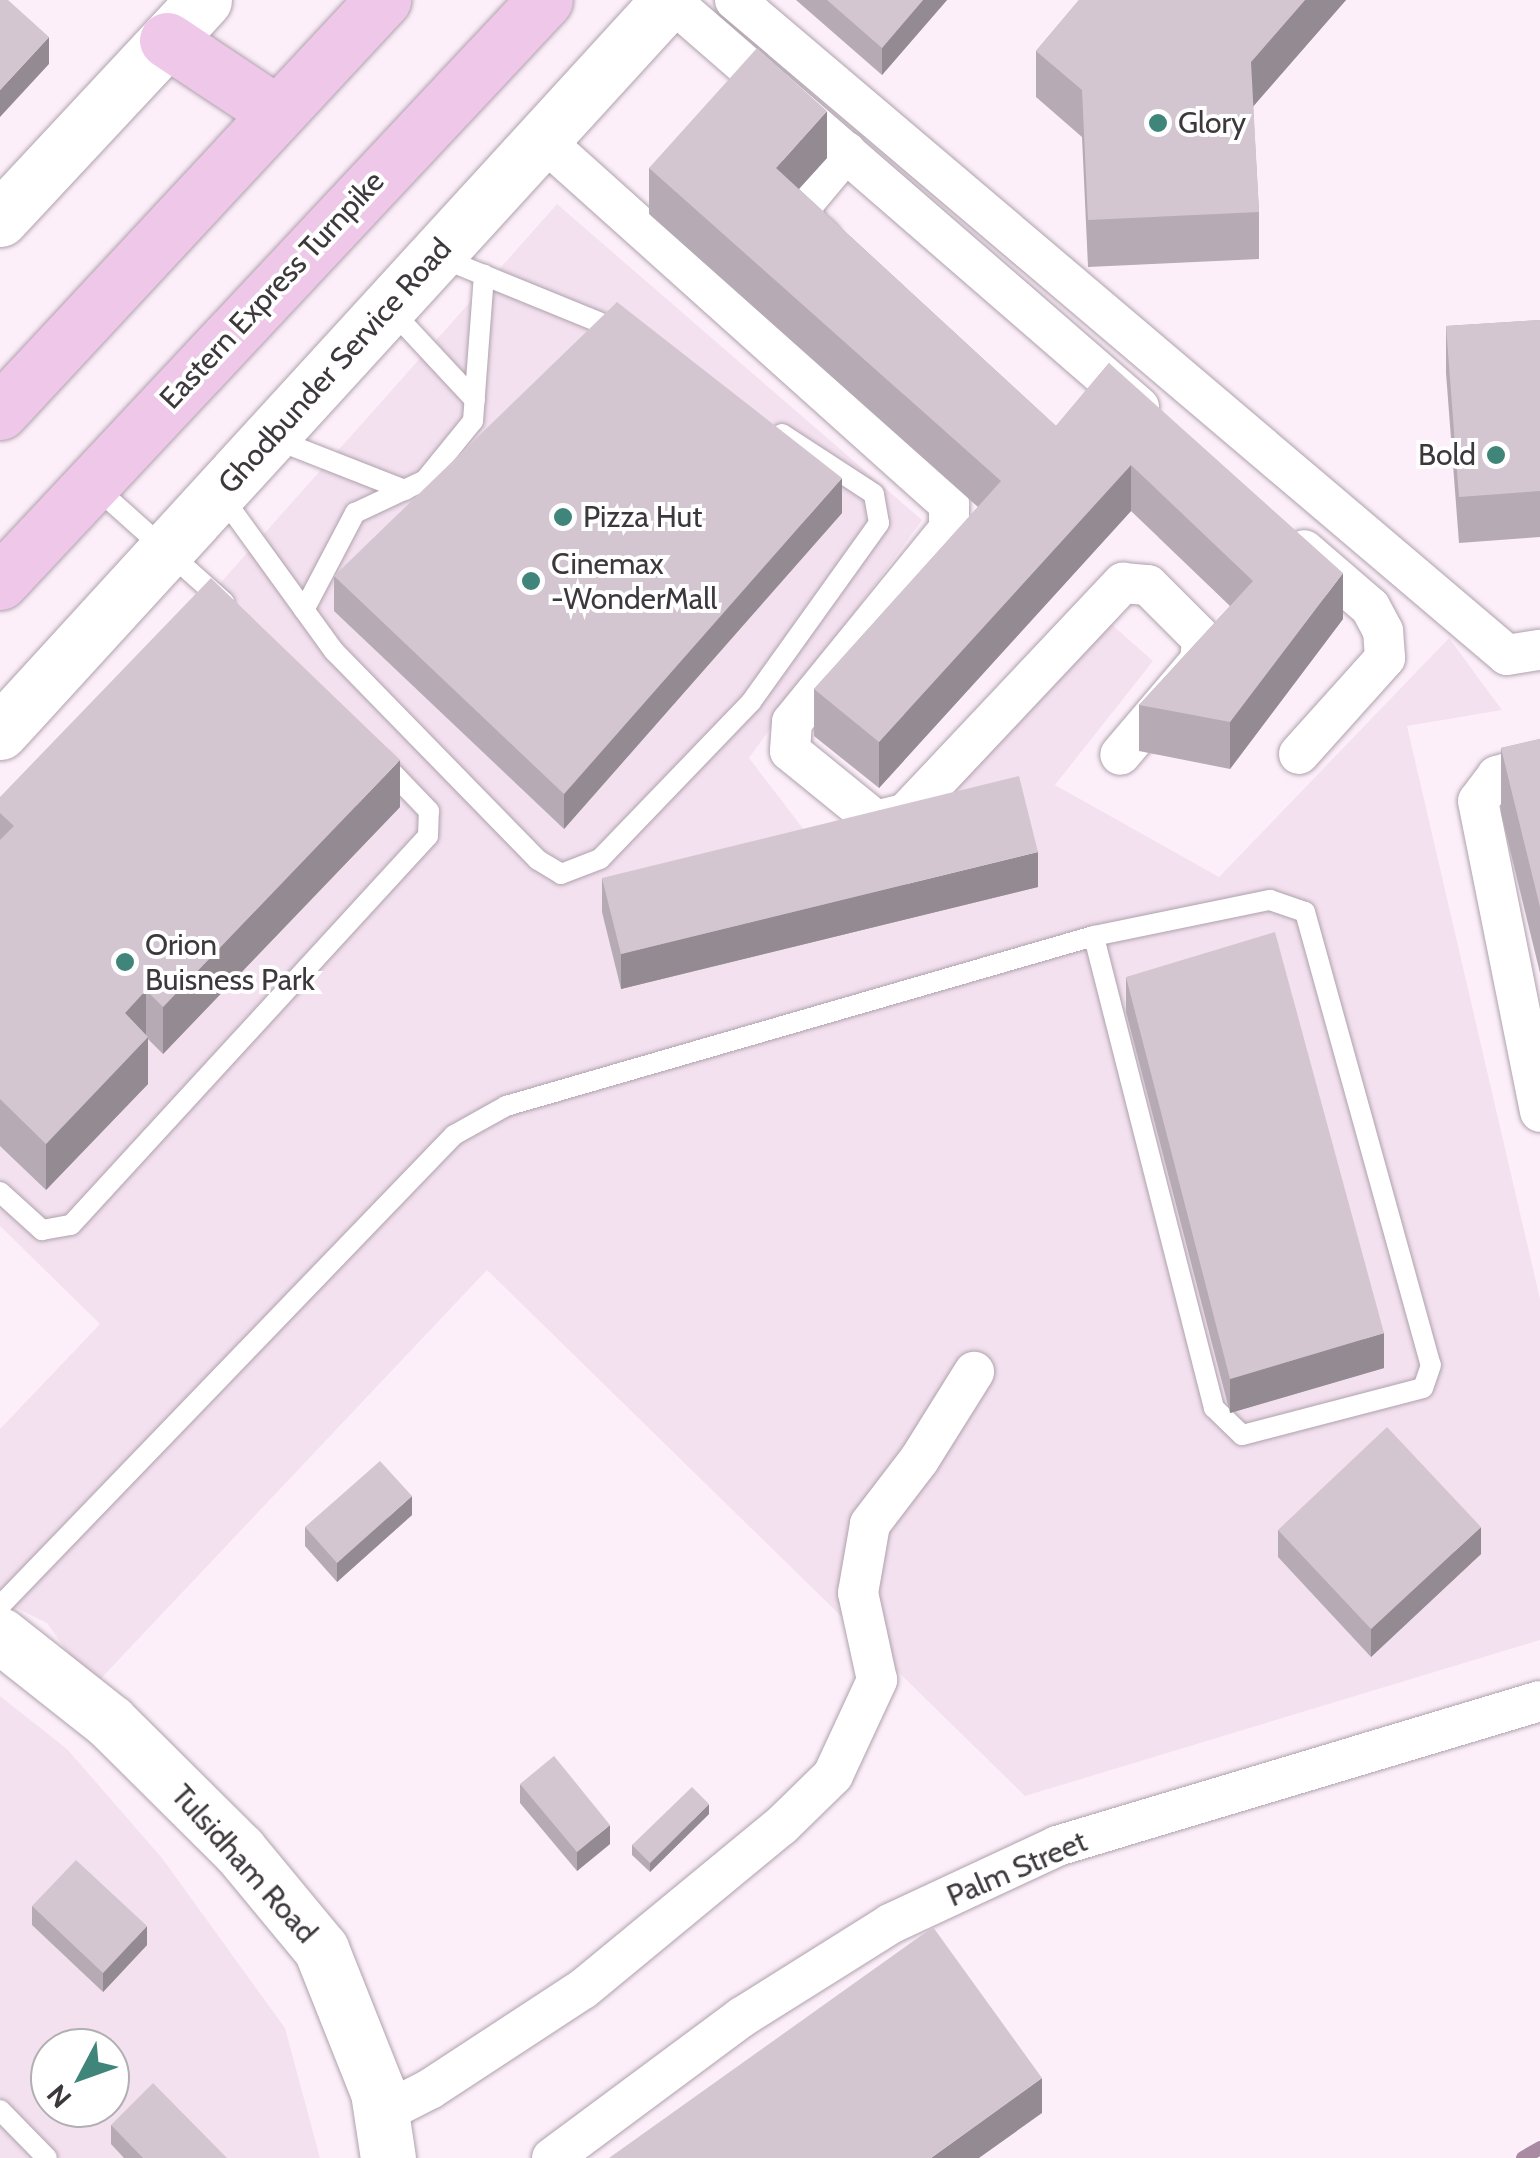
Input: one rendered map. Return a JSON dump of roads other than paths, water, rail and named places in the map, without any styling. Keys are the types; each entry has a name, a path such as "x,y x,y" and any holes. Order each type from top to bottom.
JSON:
{"main road":[{"path":"0,412 384,0"},
{"name":"Eastern Express Turnpike","path":"0,582 545,0"},
{"path":"167,40 277,113"}],"street":[{"path":"0,218 204,0"},
{"path":"670,0 738,84 846,152 1091,390 1163,428"},
{"name":"Ghodbunder Service Road","path":"0,732 390,308 460,264 542,138 670,0"},
{"path":"735,0 1507,655 1540,650"},
{"path":"542,138 635,197 949,504 949,530 792,722 790,751 876,820 905,814 1123,583 1148,585 1202,639 1200,661 1120,756"},
{"path":"846,152 800,207 808,226 850,264"},
{"path":"1281,530 1370,607 1383,631 1386,658 1299,754"},
{"path":"1540,764 1496,776 1478,801 1540,1112"},
{"path":"384,2136 430,2089 584,1989 781,1826 833,1775 877,1680 858,1593 870,1524 919,1460 974,1372"},
{"name":"Tulsidham Road","path":"0,1635 110,1722 239,1850 321,1950 378,2092 384,2136"},
{"name":"Palm Street","path":"552,2158 742,2018 890,1924 1057,1846 1540,1701"}],"lane":[{"path":"304,610 356,513 425,480 473,420 475,400 460,264 611,324 644,345"},
{"path":"390,308 475,400"},
{"path":"219,493 334,651 538,860 561,874 600,859 751,702 880,522 874,494 759,419"},
{"path":"271,437 405,490"},
{"path":"91,484 242,618"},
{"path":"0,1192 42,1230 71,1224 428,836 429,810 360,738"},
{"path":"0,1606 454,1135 506,1106 1094,936 1270,900 1305,912 1432,1365 1423,1388 1242,1435 1214,1408 1094,936"},
{"path":"0,2110 47,2158"}],"waterway":[{"path":"1523,2158 1540,2148"}],"place":[{"name":"Glory","path":"1158,123"},
{"name":"Bold","path":"1496,455"},
{"name":"Pizza Hut","path":"563,517"},
{"name":"Cinemax -WonderMall","path":"531,581"},
{"name":"Orion Buisness Park","path":"125,962"}]}
